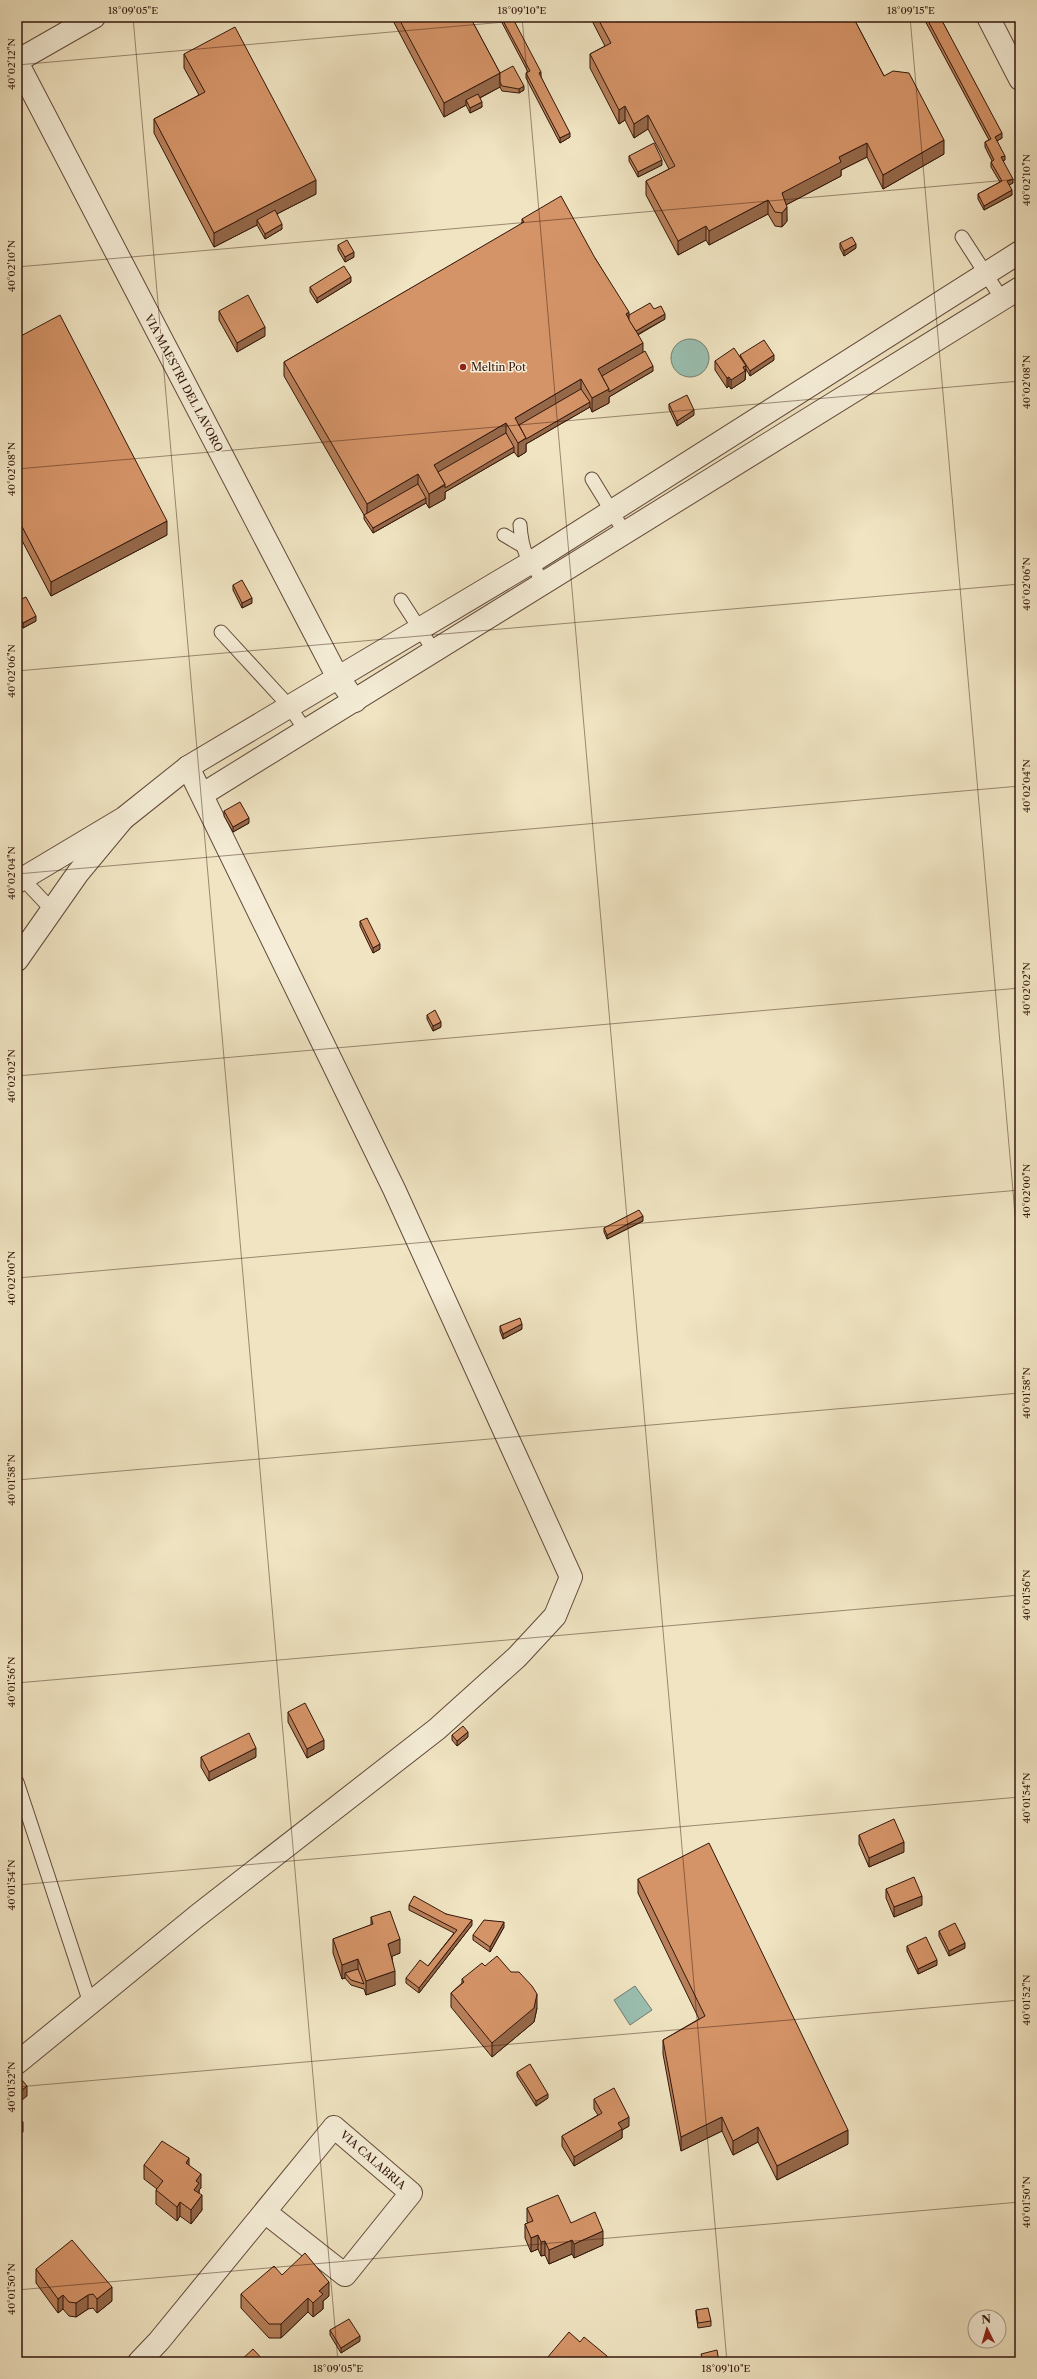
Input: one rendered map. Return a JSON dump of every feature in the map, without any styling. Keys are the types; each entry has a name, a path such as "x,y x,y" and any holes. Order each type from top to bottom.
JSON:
{"street":[{"path":"17,62 94,17"},
{"path":"988,17 1020,79"},
{"name":"VIA MAESTRI DEL LAVORO","path":"17,62 337,676 354,701"},
{"path":"20,881 124,818 188,767 337,676 419,630 526,554 611,511 1020,252"},
{"path":"203,794 1011,294"},
{"path":"17,2063 197,1916 437,1730 517,1657 555,1616 571,1577 394,1189 203,794 188,767"},
{"path":"17,960 78,873 124,818"},
{"name":"VIA CALABRIA","path":"139,2362 334,2127 411,2193 345,2275 265,2212"}],"lane":[{"path":"962,237 985,274 1011,294"},
{"path":"592,480 625,533"},
{"path":"520,525 526,554"},
{"path":"504,535 526,554 545,583"},
{"path":"401,600 434,651"},
{"path":"221,632 290,706 306,731"},
{"path":"20,881 52,910"},
{"path":"17,1782 90,2003"}],"shaded area":[{"path":"686,339 694,339 704,344 708,351 708,365 704,372 694,377 686,377 676,372 674,369 671,362 671,354 676,344 679,342"},
{"path":"635,1986 652,2010 630,2025 614,2000"}],"building":[{"path":"398,17 470,17 500,73 444,103"},
{"path":"501,17 512,17 541,72 539,73 570,133 560,138 526,73 530,71"},
{"path":"597,17 853,17 884,76 893,71 909,73 944,140 883,175 867,143 839,157 841,162 782,193 787,207 782,213 775,212 768,200 709,231 706,226 678,241 646,181 675,166 648,115 634,124 625,106 619,110 590,54 611,43"},
{"path":"926,17 940,17 1002,133 995,137 1005,156 1001,157 1013,179 1007,181 1012,190 984,206 978,194 1002,181 991,162 994,160 985,142 991,139"},
{"path":"235,27 316,180 214,233 154,119 205,92 184,54"},
{"path":"513,66 524,86 519,89 502,86 500,82 500,73"},
{"path":"478,94 482,102 470,108 466,100"},
{"path":"654,143 662,160 638,172 629,156"},
{"name":"Meltin Pot","path":"561,196 595,258 629,312 626,314 643,343 598,369 609,389 592,398 581,379 515,418 526,438 518,443 506,423 434,465 445,484 429,494 418,474 367,504 284,362 524,222 522,219"},
{"path":"275,210 282,224 265,234 257,220"},
{"path":"852,237 856,244 844,251 840,243"},
{"path":"347,240 354,252 345,257 338,245"},
{"path":"344,266 351,277 317,298 310,287"},
{"path":"248,295 265,327 237,343 219,311"},
{"path":"650,303 654,309 661,306 665,314 636,331 629,320 629,315"},
{"path":"60,315 167,521 51,582 17,517 17,338"},
{"path":"764,340 774,355 750,371 740,355"},
{"path":"734,348 746,366 743,367 745,371 731,380 729,377 727,378 715,361"},
{"path":"645,351 653,366 609,392 609,389 602,376"},
{"path":"581,389 590,402 526,439 519,425"},
{"path":"687,395 694,410 677,421 669,404"},
{"path":"506,433 514,447 445,488 445,484 438,472"},
{"path":"418,484 426,498 373,528 364,515"},
{"path":"242,580 252,598 242,603 233,585"},
{"path":"26,597 36,616 23,623 17,612 17,601"},
{"path":"240,802 249,818 233,827 224,811"},
{"path":"367,918 380,944 373,948 360,921"},
{"path":"435,1010 441,1022 433,1026 427,1015"},
{"path":"639,1210 643,1216 607,1235 604,1228"},
{"path":"520,1318 522,1324 503,1334 500,1326"},
{"path":"305,1703 324,1740 307,1749 288,1712"},
{"path":"463,1726 468,1732 457,1741 452,1735"},
{"path":"249,1733 256,1748 209,1772 201,1757"},
{"path":"894,1819 904,1842 869,1858 859,1835"},
{"path":"709,1843 848,2130 777,2166 758,2127 733,2141 722,2117 681,2137 663,2040 705,2016 638,1879"},
{"path":"914,1877 922,1896 894,1907 886,1889"},
{"path":"414,1896 446,1914 472,1920 419,1988 406,1978 420,1960 428,1966 457,1930 409,1905"},
{"path":"390,1911 400,1939 388,1944 395,1971 366,1981 358,1959 342,1965 333,1939 373,1924 371,1917"},
{"path":"484,1920 504,1922 490,1947 473,1935"},
{"path":"955,1923 965,1943 949,1951 939,1931"},
{"path":"926,1937 937,1960 918,1969 907,1946"},
{"path":"497,1956 511,1972 519,1972 537,1994 534,2008 492,2043 451,1993 464,1982 462,1979 482,1963 485,1966"},
{"path":"358,1969 364,1984 351,1980 345,1973"},
{"path":"530,2064 548,2094 536,2101 517,2072"},
{"path":"17,2074 27,2086 17,2094"},
{"path":"614,2088 629,2117 618,2123 622,2129 574,2157 562,2136 602,2113 594,2099"},
{"path":"17,2115 23,2122 17,2128"},
{"path":"162,2141 189,2158 186,2163 201,2174 196,2181 199,2183 194,2190 202,2195 191,2210 180,2202 177,2207 156,2190 163,2181 144,2165"},
{"path":"558,2195 571,2223 595,2212 603,2231 574,2244 572,2240 549,2250 545,2241 541,2242 538,2235 531,2238 525,2224 533,2221 527,2208"},
{"path":"72,2240 112,2287 97,2299 93,2294 88,2295 76,2303 69,2302 63,2295 58,2299 36,2269"},
{"path":"305,2253 329,2282 319,2291 323,2294 313,2303 308,2298 281,2324 269,2324 241,2294 274,2266 282,2275"},
{"path":"708,2308 711,2321 698,2323 696,2310"},
{"path":"349,2319 360,2336 341,2348 330,2330"},
{"path":"569,2332 580,2342 584,2337 607,2356 602,2362 549,2362 550,2361 547,2358"},
{"path":"253,2349 265,2362 239,2362"},
{"path":"717,2350 719,2362 703,2362 701,2354"}],"place":[{"name":"Meltin Pot","path":"463,367"}]}
